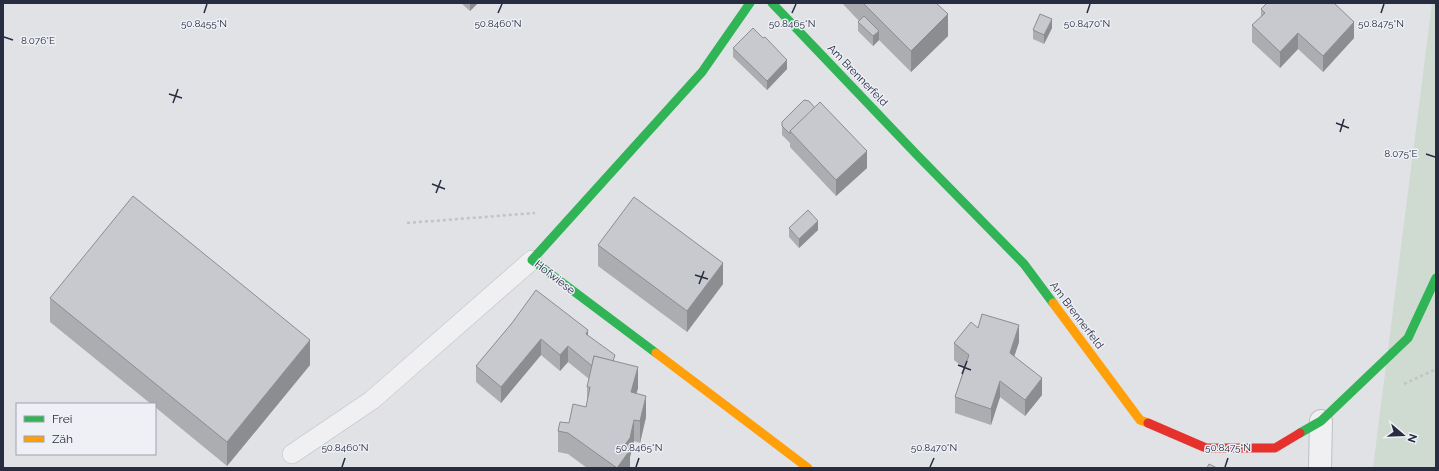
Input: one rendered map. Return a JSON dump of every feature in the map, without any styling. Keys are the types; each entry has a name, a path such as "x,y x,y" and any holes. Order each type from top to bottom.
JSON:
{"street":[{"name":"Hofwiese","path":"750,3 702,72 532,260 808,468"},
{"name":"Am Brennerfeld","path":"772,3 918,156 1024,264 1140,420 1206,448 1275,448 1321,421 1408,338 1436,278"},
{"path":"1320,468 1321,421"}],"lane":[{"path":"292,454 372,400 532,260"}],"path":[{"path":"407,223 535,213"}],"shaded area":[{"path":"1432,3 1436,3 1436,468 1373,468"}],"building":[{"path":"863,3 936,3 948,14 911,51"},
{"path":"1267,3 1334,3 1354,22 1323,56 1298,33 1280,52 1252,25 1265,13 1261,9"},
{"path":"1040,14 1052,19 1044,35 1033,30"},
{"path":"864,16 879,31 873,36 858,22"},
{"path":"753,28 763,38 765,37 787,60 767,81 733,48"},
{"path":"804,100 809,101 815,108 790,131 790,134 782,126 782,122"},
{"path":"820,102 867,151 836,180 790,131"},
{"path":"133,196 310,340 227,442 50,298"},
{"path":"634,197 723,263 687,311 598,245"},
{"path":"808,210 818,221 799,239 789,228"},
{"path":"536,290 588,330 586,334 615,355 613,361 594,356 592,366 568,346 560,355 541,339 501,387 476,366 512,323"},
{"path":"982,314 1019,325 1010,353 1042,378 1025,400 1000,381 991,409 955,397 969,355 954,343 971,322 978,328"},
{"path":"594,356 638,367 631,392 646,396 640,421 634,420 630,438 624,446 630,450 617,468 568,433 558,431 560,422 569,423 573,404 586,407 590,387 587,387"},
{"path":"1209,464 1217,468 1207,468"}],"traffic: fast":[{"path":"656,353 532,260 702,72 750,3"},
{"path":"772,3 918,156 1024,264 1053,303"},
{"path":"1300,433 1321,421 1408,338 1436,278"}],"traffic: slow":[{"path":"1053,303 1140,420 1148,423"},
{"path":"656,353 808,468"}],"traffic: jam":[{"path":"1148,423 1206,448 1275,448 1300,433"}]}
